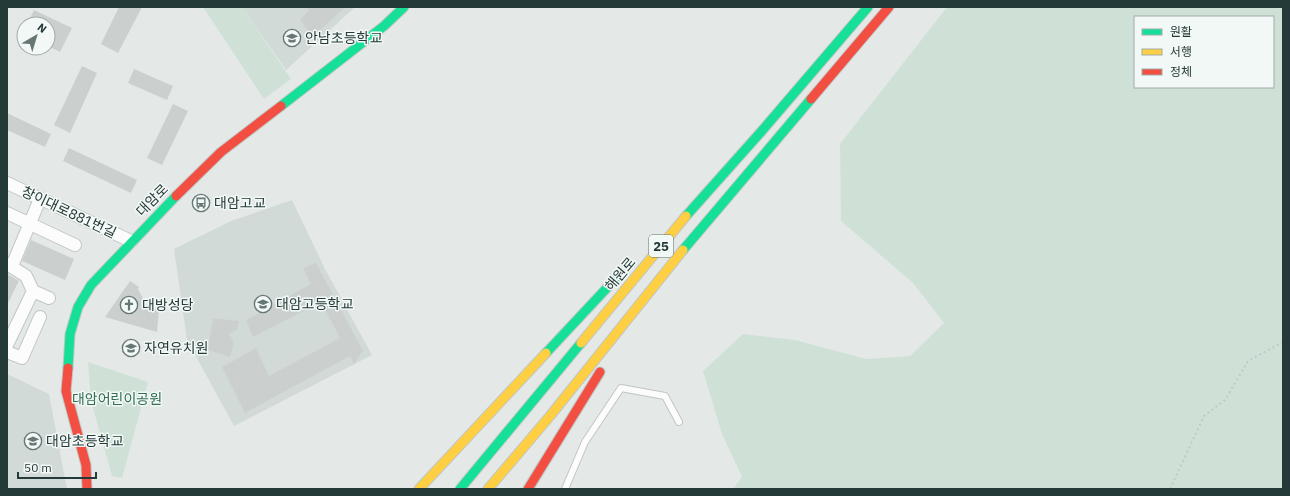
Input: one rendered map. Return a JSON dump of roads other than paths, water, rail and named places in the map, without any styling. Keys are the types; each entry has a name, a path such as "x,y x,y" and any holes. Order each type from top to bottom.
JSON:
{"main road":[{"name":"대암로","path":"87,489 86,465 66,391 70,334 78,307 91,285 131,242 221,152 384,26 404,7"},
{"name":"해원로","path":"460,489 707,190 765,127 868,7"},
{"name":"25","path":"488,489 550,416 651,288 889,7"},
{"path":"652,241 707,190"},
{"path":"419,489 625,269"},
{"path":"528,489 651,288"}],"street":[{"name":"창이대로881번길","path":"7,183 131,242"},
{"path":"40,199 30,224 9,265 26,276 33,291 49,298"},
{"path":"7,213 75,245"},
{"path":"7,345 33,291"},
{"path":"7,352 22,358 40,317"}],"lane":[{"path":"565,489 585,442 621,388 665,396 679,422"}],"place":[{"name":"안남초등학교","path":"292,38"},
{"name":"대암고교","path":"201,203"},
{"name":"대암고등학교","path":"263,304"},
{"name":"대방성당","path":"129,305"},
{"name":"자연유치원","path":"131,348"},
{"name":"대암초등학교","path":"33,441"}],"park label":[{"name":"대암어린이공원","path":"117,399"}]}
